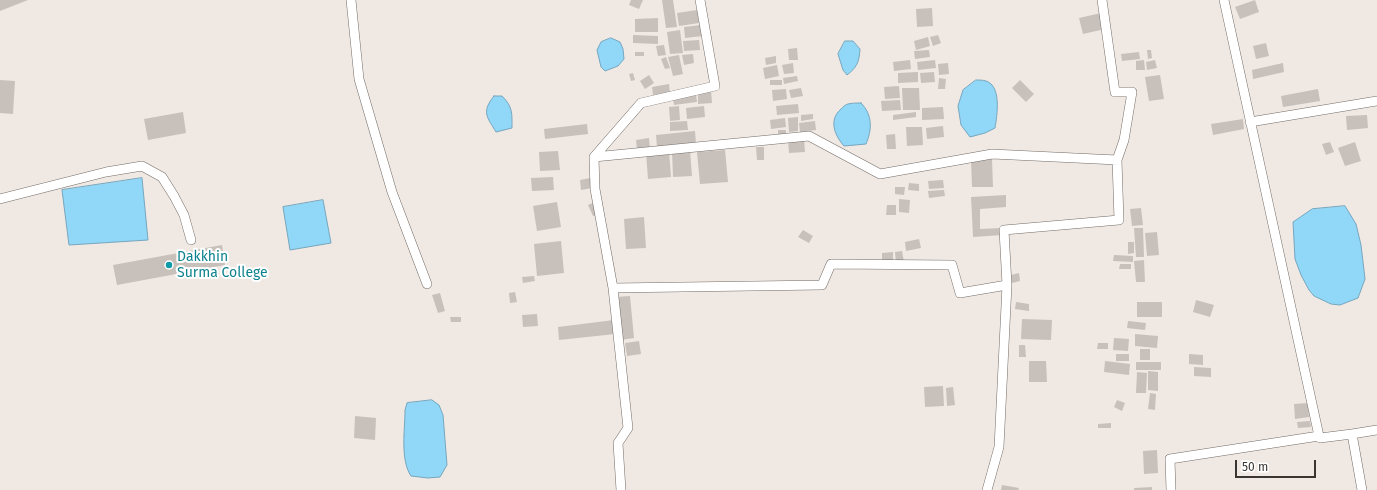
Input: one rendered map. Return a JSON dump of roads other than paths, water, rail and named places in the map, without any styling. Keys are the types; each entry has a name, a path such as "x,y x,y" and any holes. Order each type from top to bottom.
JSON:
{"street":[{"path":"351,0 359,79 392,192 427,284"},
{"path":"621,490 618,443 628,428 613,288 595,189 594,157 641,104 715,86 700,0"},
{"path":"987,490 999,447 1006,285 1004,230 1119,220 1117,160 1124,140 1132,92 1116,92 1102,0"},
{"path":"1224,0 1319,436"},
{"path":"1250,122 1377,101"},
{"path":"594,157 809,136 880,174 992,154 1117,160"},
{"path":"0,199 106,172 142,166 162,177 166,183 184,215 191,240"},
{"path":"613,288 822,285 831,264 952,265 960,293 1006,285"},
{"path":"1171,490 1170,459 1319,436 1320,438 1377,430"},
{"path":"1352,434 1362,490"}],"water":[{"path":"611,38 620,42 623,49 624,59 618,66 605,71 601,67 597,50 601,42"},
{"path":"845,41 853,41 860,49 857,64 847,75 843,70 838,54"},
{"path":"976,80 986,81 991,84 994,89 997,102 997,116 995,128 985,133 970,137 961,125 958,106 963,90"},
{"path":"494,96 502,96 510,107 512,114 512,128 496,132 490,122 487,110"},
{"path":"861,103 868,112 870,123 866,144 844,146 838,138 834,128 835,118 837,113 846,104"},
{"path":"142,178 148,240 69,245 62,190"},
{"path":"323,200 331,243 290,250 283,207"},
{"path":"1345,206 1356,224 1361,245 1365,279 1358,298 1340,305 1331,304 1314,296 1309,290 1295,259 1293,222 1312,209"},
{"path":"432,400 439,405 443,415 447,465 440,477 428,478 411,476 405,462 404,453 405,410 407,403"}],"place":[{"name":"Dakkhin Surma College","path":"169,265"}]}
